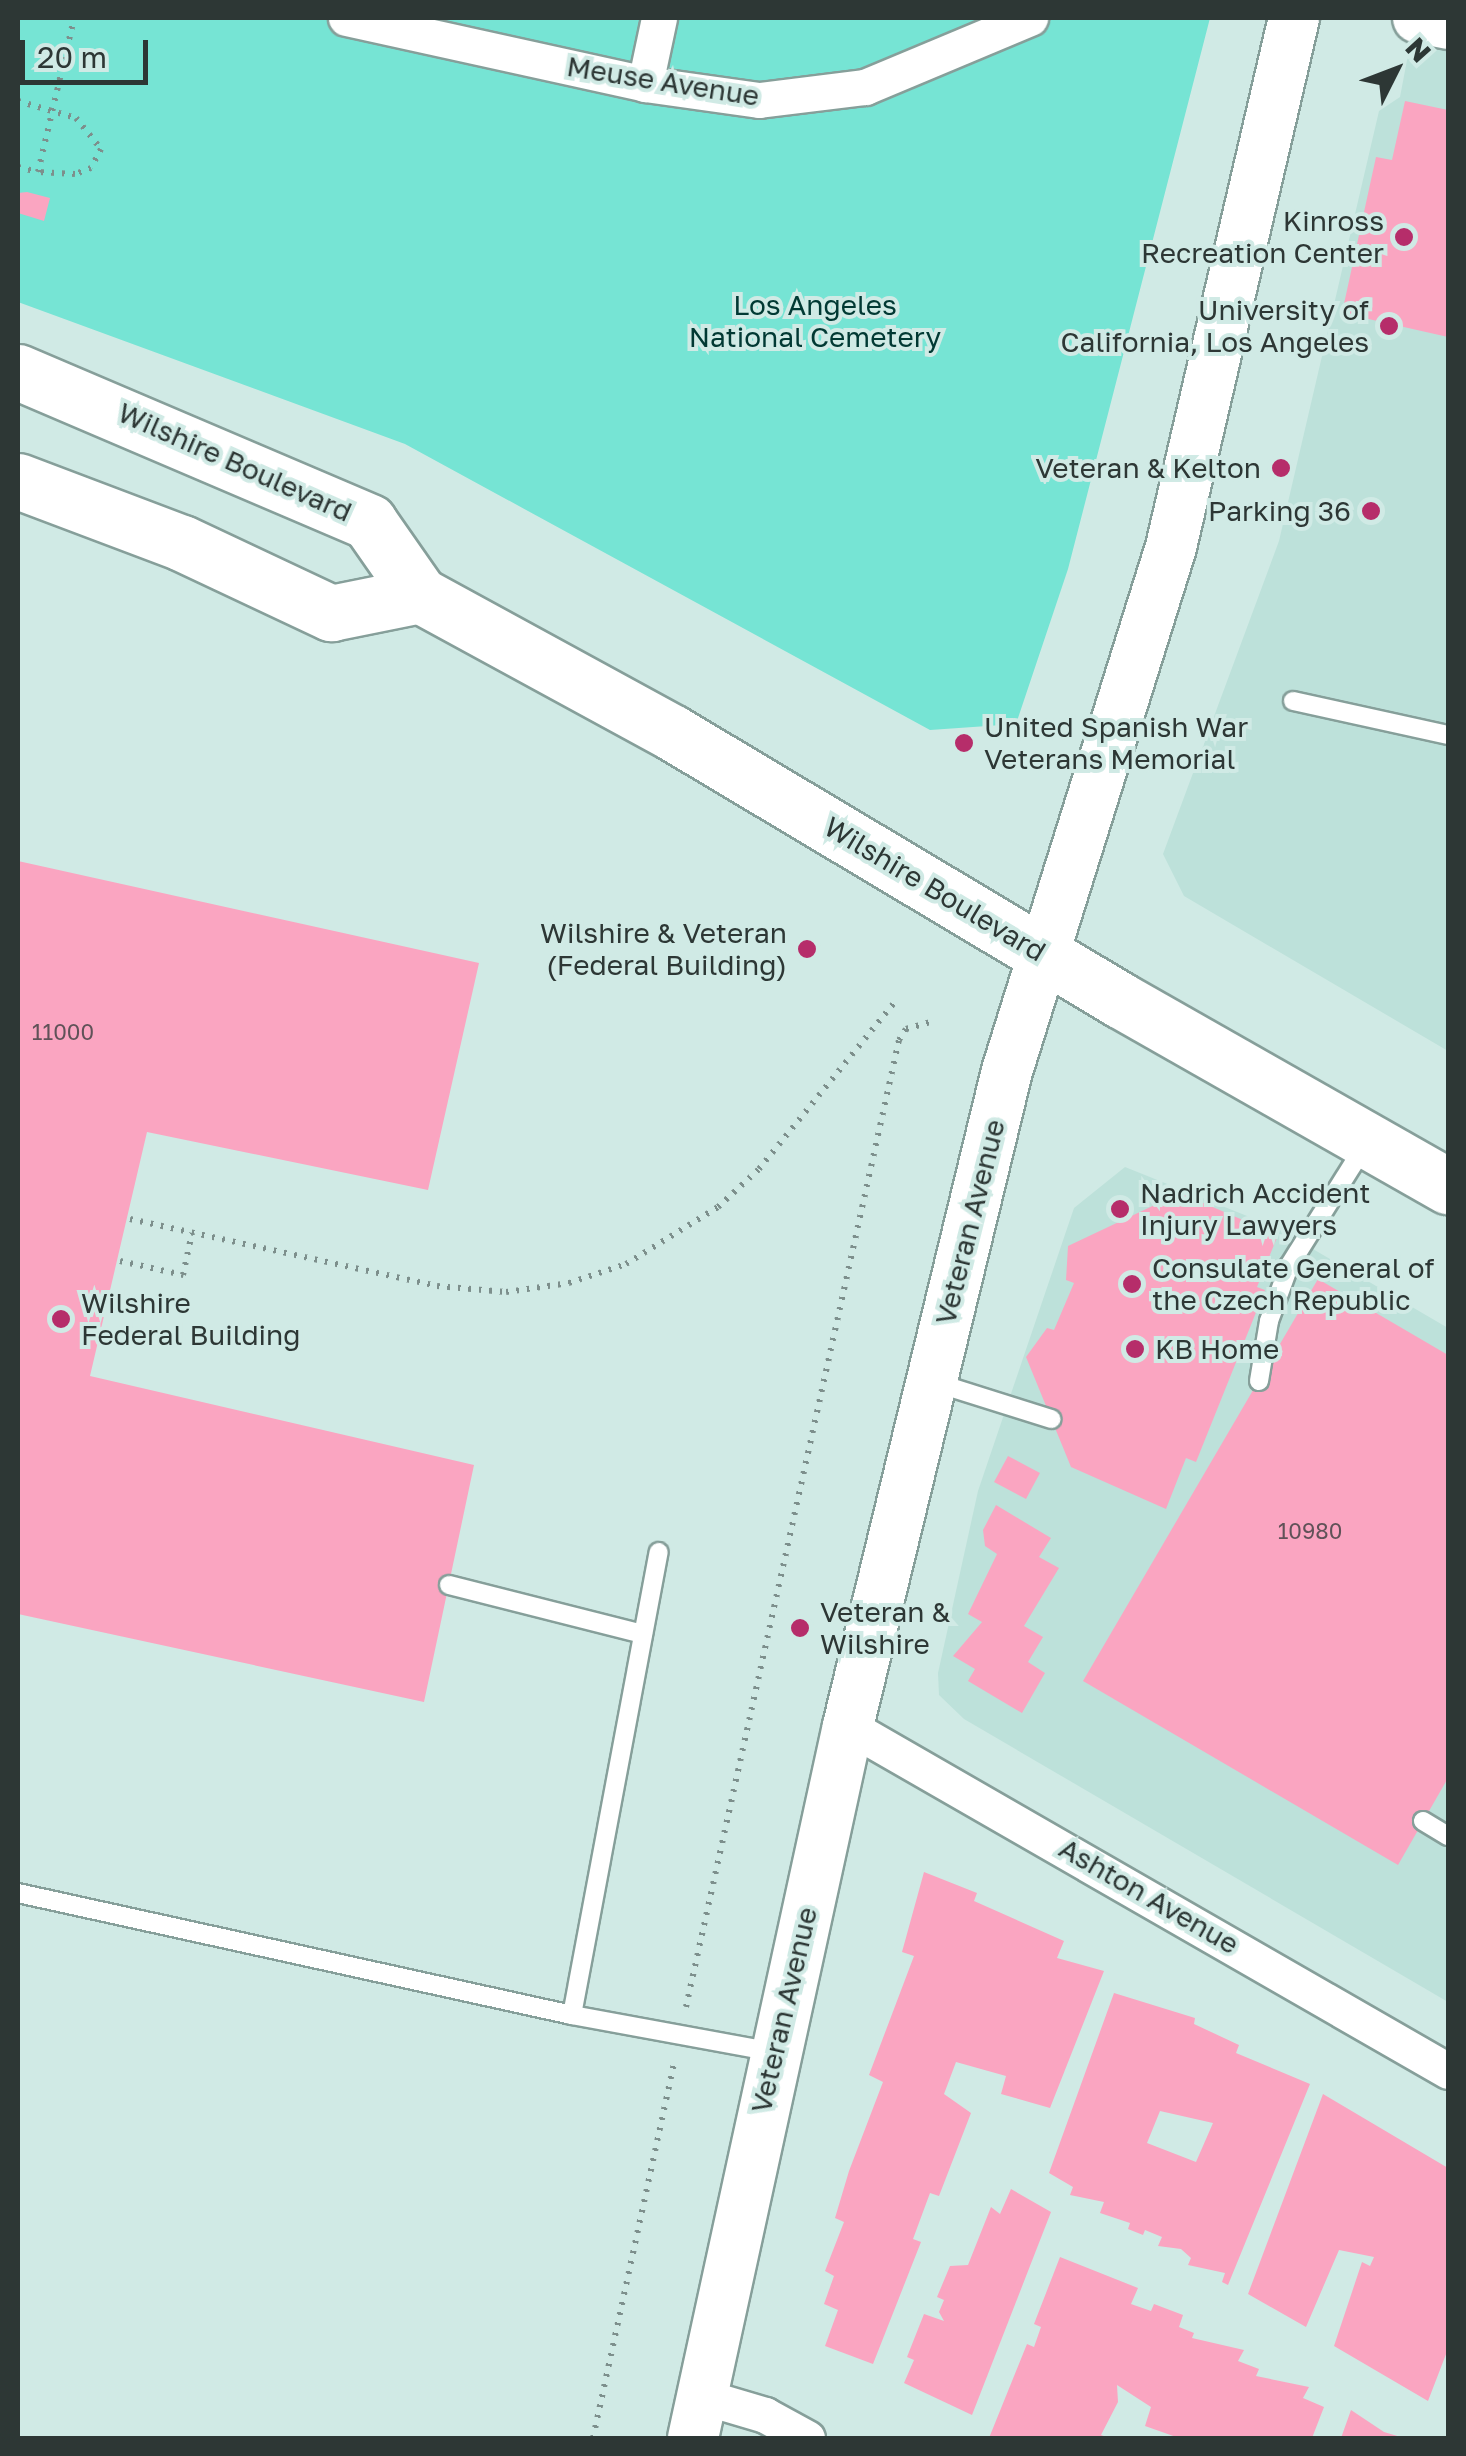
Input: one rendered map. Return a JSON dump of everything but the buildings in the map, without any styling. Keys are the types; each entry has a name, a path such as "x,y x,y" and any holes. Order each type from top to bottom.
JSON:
{"main road":[{"name":"Wilshire Boulevard","path":"18,372 369,522 420,595 673,733 1042,954 1448,1186"},
{"path":"18,481 182,543 331,613 420,595"}],"street":[{"name":"Meuse Avenue","path":"346,18 644,84 759,100 866,86 1030,18"},
{"path":"644,84 659,18"},
{"name":"Veteran Avenue","path":"697,2417 848,1726 1006,1070 1171,546 1294,18"},
{"path":"1418,18 1448,24"},
{"name":"Ashton Avenue","path":"848,1726 1448,2070"},
{"path":"697,2417 765,2415 807,2438"}],"lane":[{"path":"1293,701 1448,736"},
{"path":"1259,1381 1269,1321 1289,1266 1368,1140"},
{"path":"932,1382 1051,1419"},
{"path":"572,2015 660,1552"},
{"path":"449,1586 643,1634"},
{"path":"1423,1822 1448,1836"},
{"path":"18,1893 572,2015 774,2052"}],"path":[{"path":"38,172 74,18"},
{"path":"18,101 52,110 88,127 101,149 91,168 75,174 18,167"},
{"path":"130,1220 437,1286 506,1292 569,1283 626,1264 718,1208 759,1169 898,998"},
{"path":"687,2004 899,1040 906,1029 930,1022"},
{"path":"120,1261 184,1275 192,1233"},
{"path":"593,2438 669,2083"}],"shaded area":[{"name":"University of California, Los Angeles","path":"1415,18 1448,18 1448,1051 1184,896 1163,854 1279,541 1379,111 1400,97"},
{"path":"1125,1167 1277,1228 1448,1328 1448,2002 964,1719 939,1695 938,1673 978,1491 1074,1208"}],"green space":[{"name":"Los Angeles National Cemetery","path":"18,18 1210,18 1068,569 1016,724 930,730 405,444 18,302"}],"place":[{"name":"Kinross Recreation Center","path":"1404,237"},
{"name":"University of California, Los Angeles","path":"1389,326"},
{"name":"Veteran & Kelton","path":"1281,468"},
{"name":"Parking 36","path":"1371,511"},
{"name":"United Spanish War Veterans Memorial","path":"964,743"},
{"name":"Wilshire & Veteran (Federal Building)","path":"807,949"},
{"name":"Nadrich Accident Injury Lawyers","path":"1120,1209"},
{"name":"Consulate General of the Czech Republic","path":"1132,1284"},
{"name":"Wilshire Federal Building","path":"61,1319"},
{"name":"KB Home","path":"1135,1349"},
{"name":"Veteran & Wilshire","path":"800,1628"}]}
